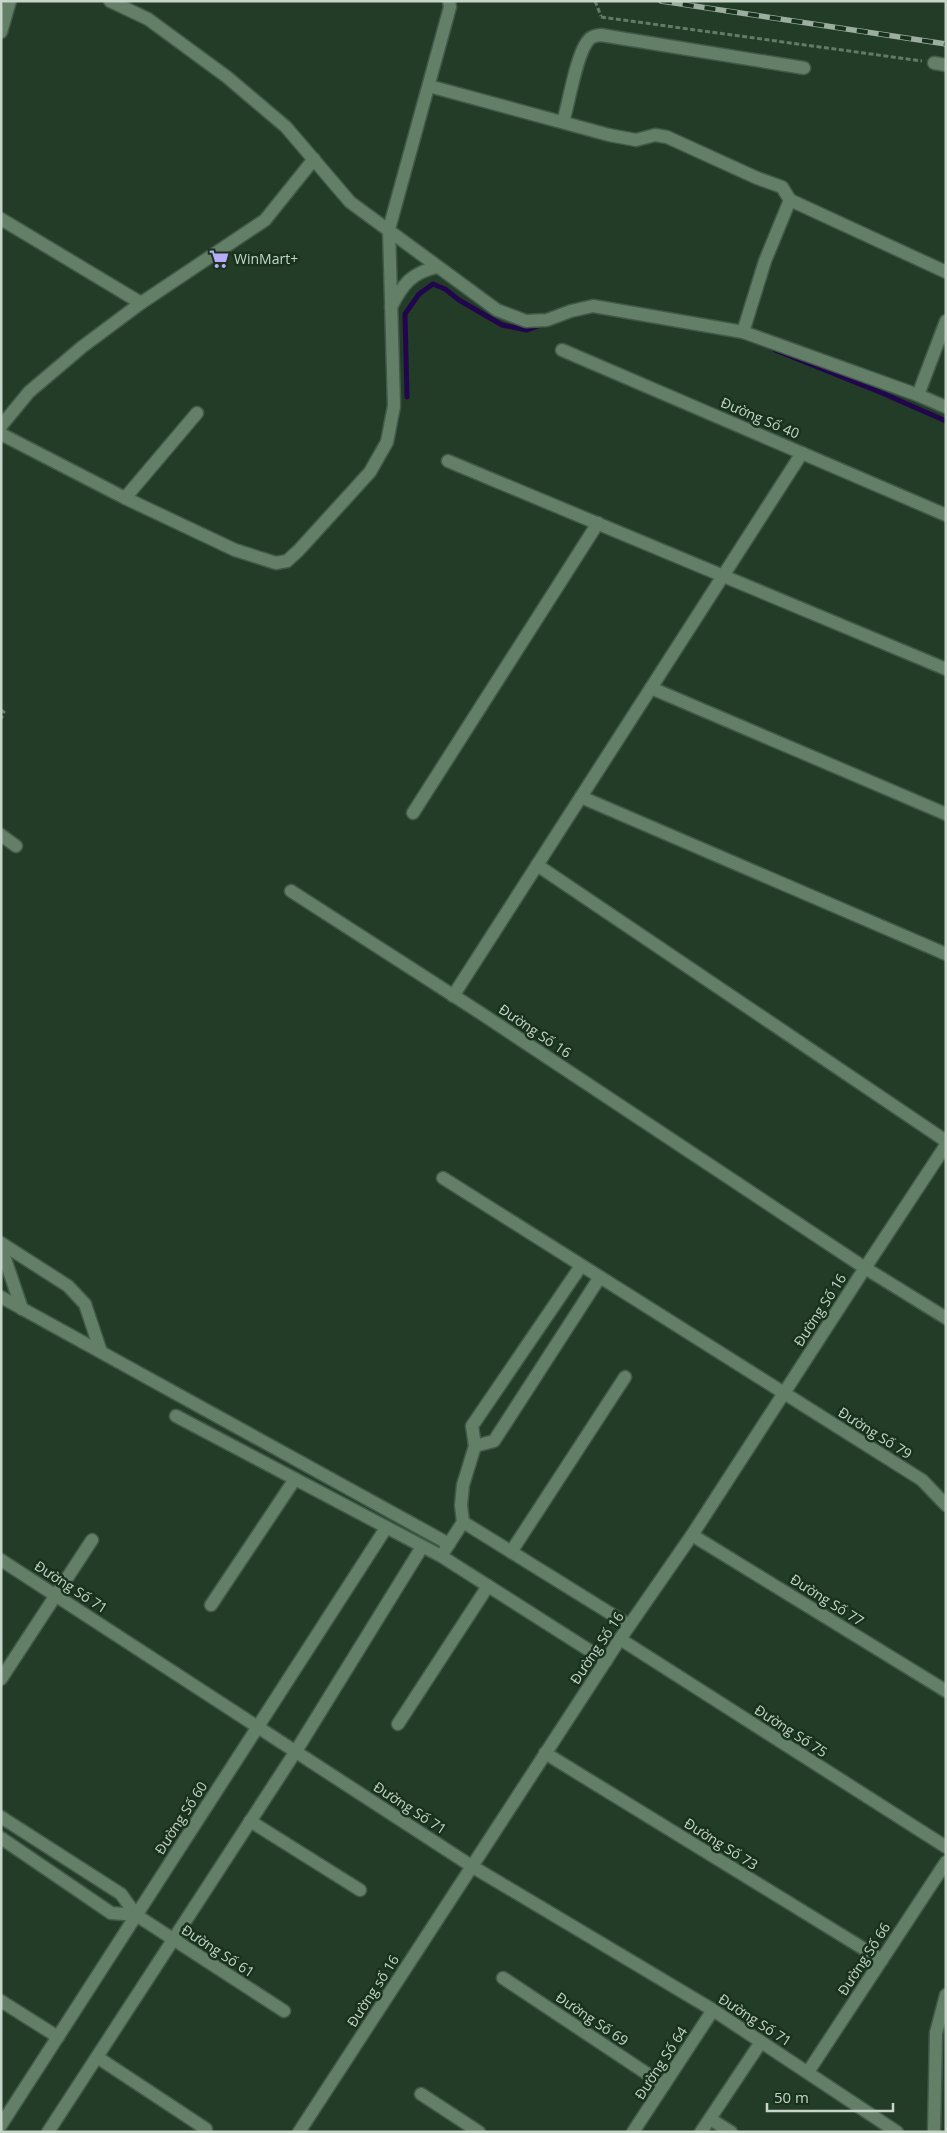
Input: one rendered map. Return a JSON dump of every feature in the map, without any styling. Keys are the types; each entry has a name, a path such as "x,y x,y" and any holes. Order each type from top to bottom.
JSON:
{"street":[{"path":"1,32 10,1"},
{"path":"110,1 148,19 227,77 286,127 350,202 497,310 526,321 547,320 571,311 593,306 743,332 918,395 946,407"},
{"path":"1,434 125,498 235,550 276,564 287,561 299,550 370,472 387,442 394,406 389,229 450,7 449,1"},
{"path":"564,122 581,54 586,42 592,36 601,34 804,68"},
{"path":"429,86 636,140 655,135 667,137 782,187 790,200 946,272"},
{"path":"1,426 29,392 47,375 141,303 265,220 314,159"},
{"path":"743,332 765,261 790,200"},
{"path":"1,219 141,303"},
{"path":"390,309 408,279 424,270 438,268"},
{"path":"918,395 946,321"},
{"name":"Đường Số 40","path":"562,350 946,515"},
{"path":"125,498 197,413"},
{"path":"453,996 802,453"},
{"path":"448,461 946,669"},
{"path":"413,813 598,523"},
{"path":"651,688 946,814"},
{"path":"582,797 946,954"},
{"path":"1,835 16,846"},
{"path":"538,865 946,1141"},
{"name":"Đường Số 16","path":"291,891 864,1268 692,1535 620,1639 545,1753 473,1867"},
{"path":"946,1145 864,1268 946,1318"},
{"name":"Đường Số 79","path":"443,1178 922,1480 946,1505"},
{"path":"1,1243 68,1286 85,1304 101,1352"},
{"path":"1,1247 22,1309"},
{"path":"441,1556 463,1522 461,1505 463,1485 475,1446 472,1426 581,1266"},
{"path":"475,1446 494,1441 600,1277"},
{"path":"1,1297 448,1544"},
{"path":"511,1552 625,1377"},
{"path":"176,1416 441,1556 606,1661"},
{"path":"211,1605 295,1479"},
{"path":"463,1522 630,1625"},
{"name":"Đường Số 60","path":"1,2125 386,1528"},
{"name":"Đường Số 77","path":"692,1535 946,1691"},
{"path":"1,1679 92,1540"},
{"path":"48,2132 296,1751 422,1547"},
{"name":"Đường Số 71","path":"1,1560 473,1867 713,2010 897,2132"},
{"path":"398,1724 488,1586"},
{"name":"Đường Số 75","path":"620,1639 946,1847"},
{"name":"Đường Số 73","path":"545,1753 882,1960"},
{"name":"Đường Số 61","path":"1,1817 121,1894 136,1916"},
{"path":"250,1821 360,1890"},
{"name":"Đường Số 61","path":"1,1838 111,1912 136,1916 284,2011"},
{"name":"Đường Số 66","path":"808,2072 946,1862"},
{"name":"Đường số 16","path":"299,2132 473,1867"},
{"name":"Đường Số 69","path":"503,1978 664,2085"},
{"path":"934,2132 936,2033 946,1995"},
{"path":"1,2001 58,2037"},
{"name":"Đường Số 64","path":"633,2132 713,2010"},
{"path":"702,2132 761,2042"},
{"path":"97,2057 206,2129"},
{"path":"421,2094 479,2132"},
{"path":"710,2119 730,2132"}],"path":[{"path":"595,1 601,16 601,34"},
{"path":"601,16 940,64"},
{"path":"1,710 4,712 1,719"}],"waterway":[{"path":"407,397 405,314 419,294 433,284 445,289 459,300 502,325 527,330 541,325"},
{"path":"775,350 946,421"}],"railway":[{"path":"661,1 946,44"}],"place":[{"name":"WinMart+","path":"219,259"}]}
